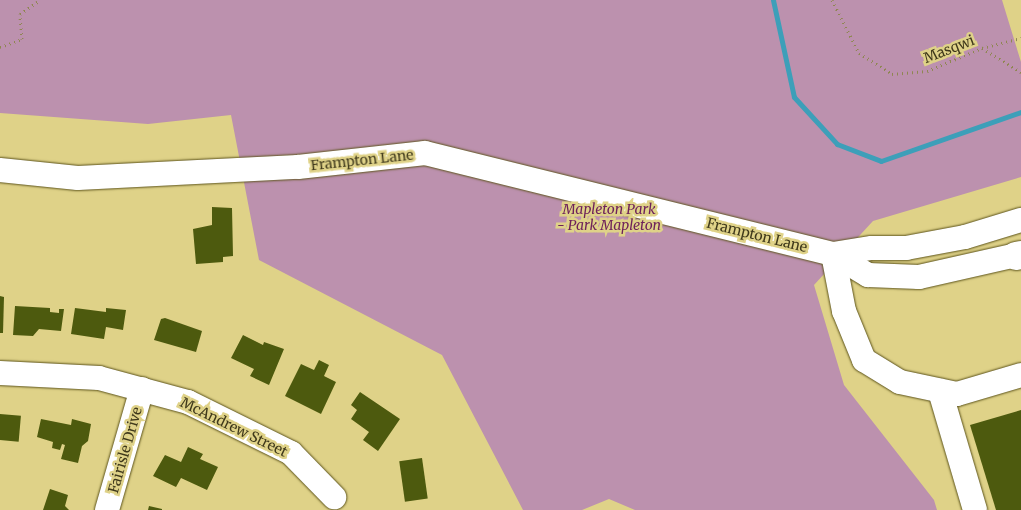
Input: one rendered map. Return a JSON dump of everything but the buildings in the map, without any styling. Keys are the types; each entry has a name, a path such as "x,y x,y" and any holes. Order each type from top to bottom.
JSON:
{"street":[{"name":"Frampton Lane","path":"0,170 78,178 298,167 426,153 833,254 868,275 919,277 1019,255"},
{"name":"Frampton Lane","path":"833,254 872,248 906,248 965,237 1021,220"},
{"path":"833,254 846,319 864,360 900,382 957,394 1021,375"},
{"name":"McAndrew Street","path":"0,373 99,378 188,402 290,453 334,497"},
{"name":"Fairisle Drive","path":"107,510 142,390"},
{"path":"940,391 975,510"}],"path":[{"path":"0,47 22,39 20,14 40,0"},
{"name":"Masqwi","path":"832,0 859,53 892,74 927,71 982,48 1021,38"},
{"path":"982,48 1021,72"}],"green space":[{"name":"Mapleton Park - Park Mapleton","path":"0,0 1002,0 1021,62 1021,177 873,221 814,285 844,385 934,500 937,510 635,510 609,499 582,510 523,510 442,355 259,260 231,115 148,124 0,113"}],"waterway":[{"path":"773,0 794,97 837,144 881,161 1021,112"}]}
